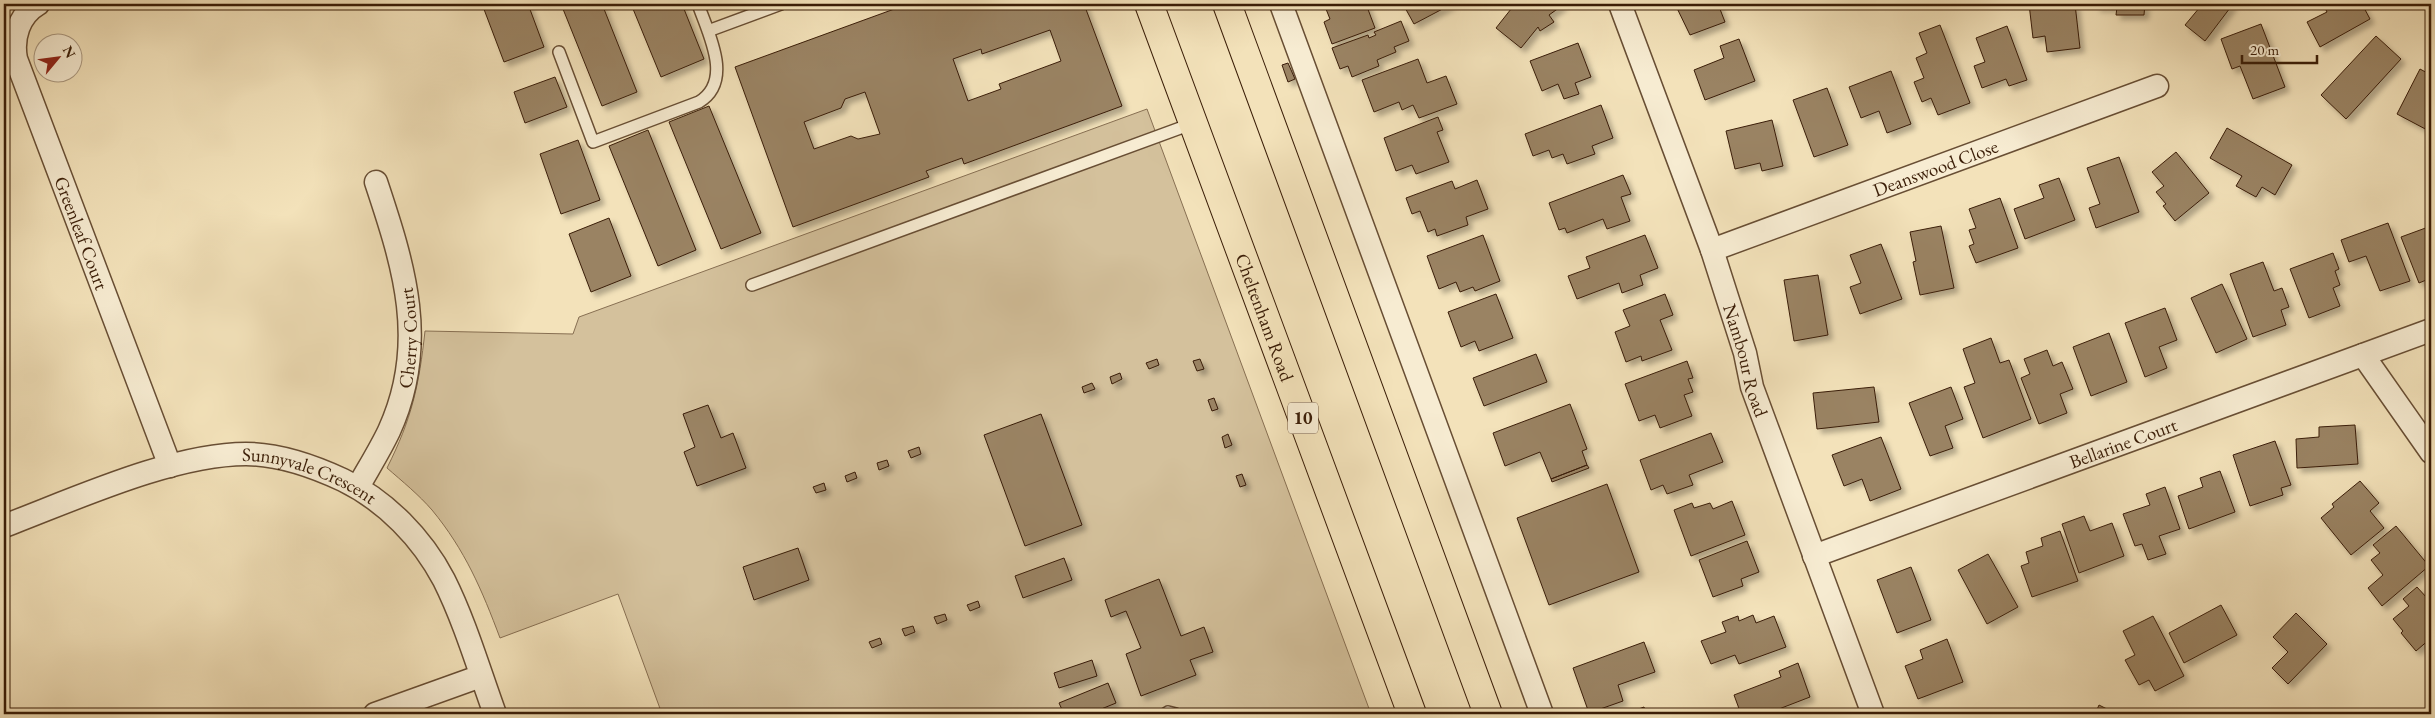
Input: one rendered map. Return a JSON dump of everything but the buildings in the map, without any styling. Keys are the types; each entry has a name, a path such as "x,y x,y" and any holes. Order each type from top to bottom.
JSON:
{"main road":[{"name":"Cheltenham Road","path":"1148,4 1194,123 1412,714"},
{"path":"1227,4 1488,714"}],"street":[{"name":"Greenleaf Court","path":"38,4 26,14 20,24 14,48 16,59 170,466"},
{"path":"1280,4 1542,714"},
{"name":"Nambour Road","path":"1620,4 1712,250 1745,353 1752,387 1872,714"},
{"name":"Deanswood Close","path":"1712,250 2157,86"},
{"name":"Cherry Court","path":"358,487 389,431 400,401 408,365 411,320 399,250 376,182"},
{"name":"Bellarine Court","path":"1814,556 2431,330"},
{"path":"2363,355 2431,452"},
{"name":"Sunnyvale Crescent","path":"4,526 170,466 226,455 255,455 297,462 358,487 385,507 410,531 429,555 444,580 495,714"},
{"path":"376,714 481,676"}],"lane":[{"path":"559,52 593,142 705,99 715,85 717,66 708,31 698,4"},
{"path":"708,31 781,4"},
{"path":"752,285 1194,123"},
{"path":"1165,714 1168,712 1176,714"}],"shaded area":[{"path":"1147,109 1371,714 662,714 618,594 500,638 472,571 454,540 427,504 387,468 403,433 413,401 425,331 573,334 579,317"}]}
